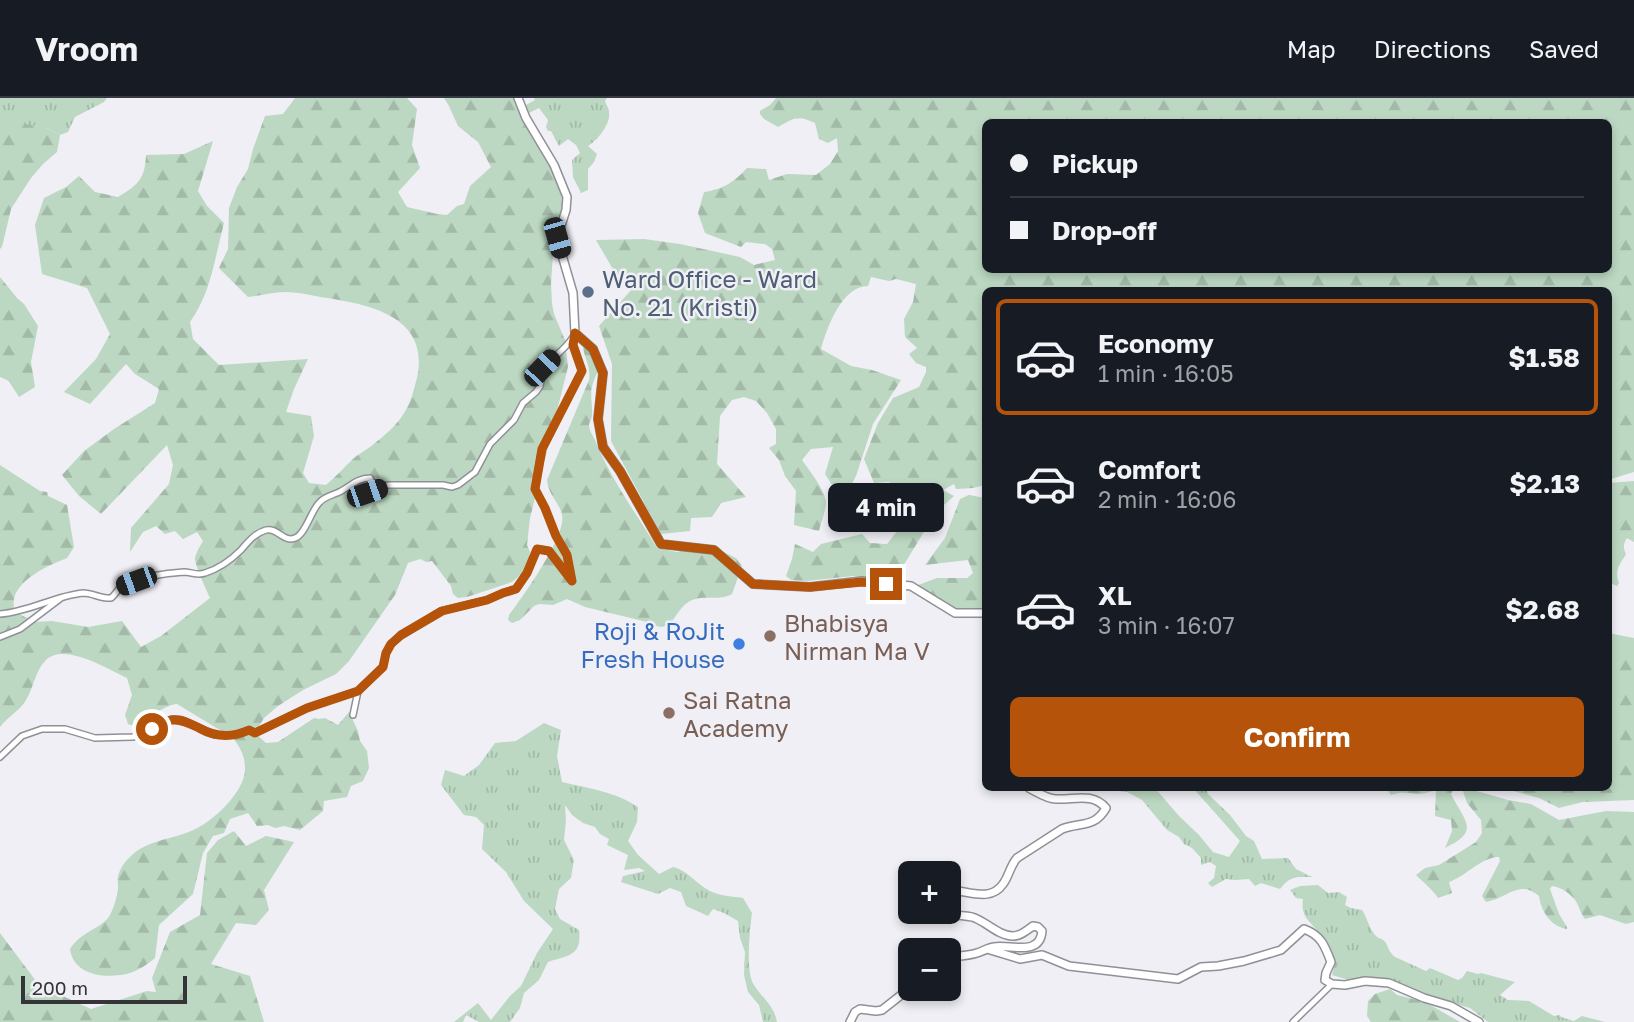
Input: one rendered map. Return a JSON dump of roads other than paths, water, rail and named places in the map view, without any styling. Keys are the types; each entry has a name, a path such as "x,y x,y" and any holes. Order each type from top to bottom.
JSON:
{"street":[{"path":"0,757 22,736 42,729 65,729 95,738 133,737 172,719 182,720 215,735 233,735 249,730 255,733 299,711 358,691 383,667 391,644 401,635 442,611 487,600 516,589 527,573 537,549 549,551 572,581 567,555 535,489 542,449 582,371 573,345 573,293 557,238 567,197 554,165 526,118 518,98"},
{"path":"0,614 64,596 86,593 111,598 123,586 147,578 185,572 201,575 228,561 246,542 265,531 270,530 287,539 295,539 301,534 319,503 327,496 368,477 372,482 356,491 358,493 367,493 388,485 458,485 475,472 491,444 514,420 523,402 540,386 542,368 565,349 574,335"},
{"path":"574,335 593,349 603,373 598,419 603,447 620,471 661,544 714,550 753,584 810,587 862,582 911,586 955,613 982,613"},
{"path":"0,637 20,629 64,596"},
{"path":"353,715 358,691"},
{"path":"961,892 986,895 994,893 1002,886 1017,858 1062,829 1094,821 1106,808 1100,800 1093,798 1053,799 1036,791"},
{"path":"961,917 980,920 1009,936 1018,936 1033,926 1042,930 1039,940 1030,947 996,947 961,955"},
{"path":"987,949 1020,959 1042,955 1069,966 1178,979 1201,967 1244,961 1281,950 1304,929 1323,941 1331,962 1325,980 1332,984 1345,985 1365,981 1389,983 1451,1006 1479,1022"},
{"path":"1293,1022 1332,984"},
{"path":"850,1022 855,1012 860,1009 882,1010 898,997"}],"place":[{"name":"Ward Office - Ward No. 21 (Kristi)","path":"588,292"},
{"name":"Bhabisya Nirman Ma V","path":"770,636"},
{"name":"Roji & RoJit Fresh House","path":"739,644"},
{"name":"Sai Ratna Academy","path":"669,713"}]}
